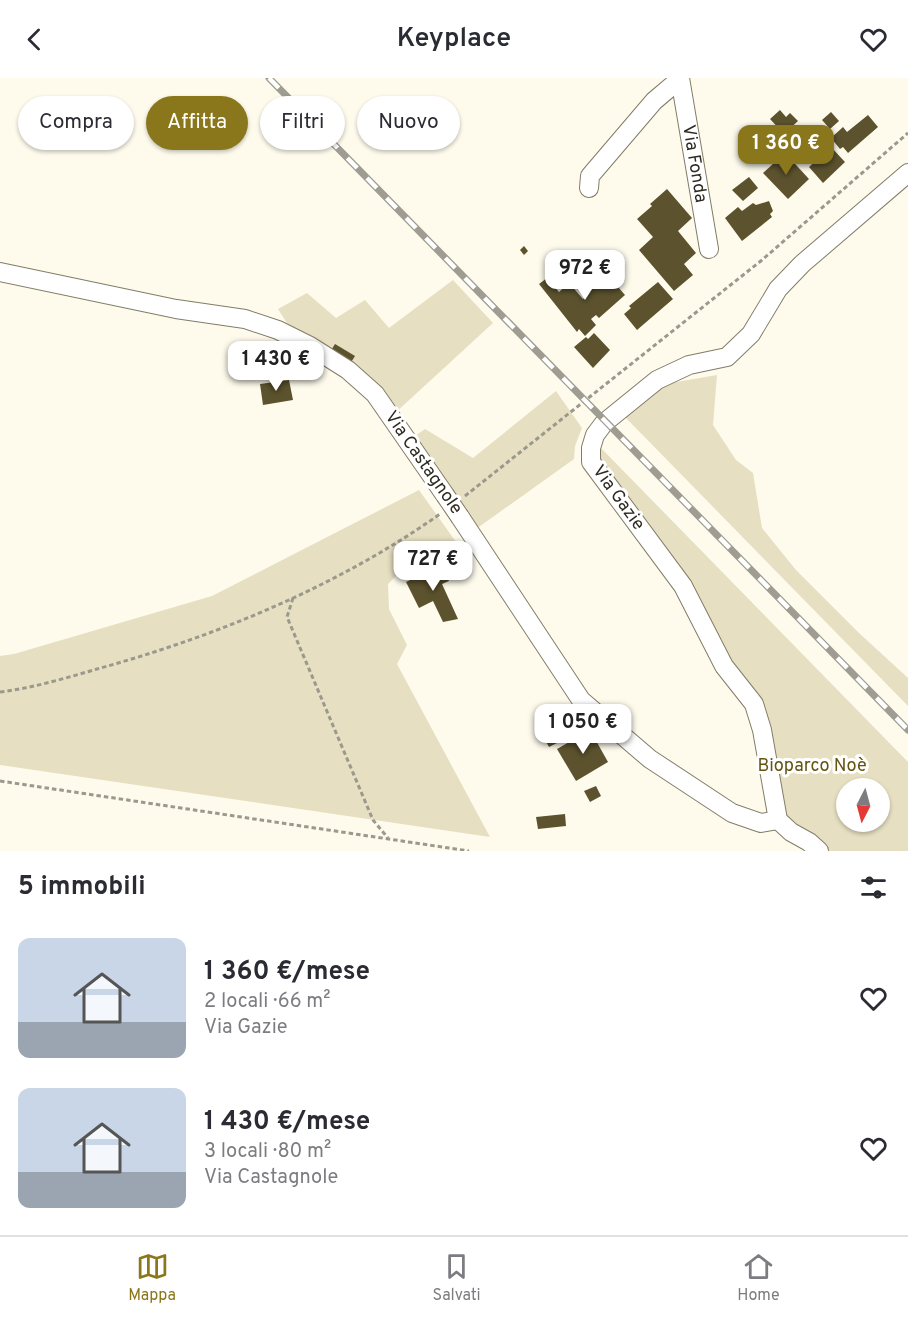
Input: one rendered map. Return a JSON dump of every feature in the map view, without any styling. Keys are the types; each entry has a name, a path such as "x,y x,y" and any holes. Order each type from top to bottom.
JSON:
{"street":[{"path":"589,188 590,176 654,101 680,79"},
{"name":"Via Fonda","path":"680,79 709,249"},
{"name":"Via Gazie","path":"778,820 762,730 754,704 724,666 683,586 591,462 591,448 595,435 604,423 657,380 689,365 727,357 751,334 778,289 802,264 908,173"},
{"name":"Via Castagnole","path":"0,272 176,309 245,319 278,330 310,346 348,370 375,394 453,505 581,700 650,759 732,813 761,823 778,820"},
{"path":"778,820 819,851"}],"path":[{"path":"0,692 148,655 218,630 336,577 422,526 453,505 762,260 908,133"},
{"path":"292,598 287,617 373,820 389,839"},
{"path":"0,781 469,851"}],"green space":[{"path":"453,280 493,323 395,413 290,328 278,309 307,293 336,318 365,300 389,328"},
{"path":"717,375 713,425 736,460 753,473 762,528 796,570 908,678 908,706 625,417 665,384"},
{"path":"556,391 582,428 575,446 574,459 476,529 412,438 425,429 473,458"},
{"name":"Bioparco Noè","path":"600,447 908,762 908,851 826,851 784,820 762,719 729,664 690,588 650,527 598,454"},
{"path":"419,490 456,542 396,576 388,584 389,609 407,645 397,664 490,837 0,765 0,656 14,654 212,596"}],"building":[{"path":"780,110 786,117 790,113 798,121 784,134 770,119"},
{"path":"831,112 839,121 830,129 822,120"},
{"path":"868,115 878,127 848,153 843,147 840,149 831,138 843,127 847,132"},
{"path":"798,137 809,149 803,154 792,143"},
{"path":"831,147 845,162 823,183 809,167"},
{"path":"785,153 809,179 788,199 763,173"},
{"path":"749,177 758,188 743,201 732,190"},
{"path":"667,189 692,218 678,231 696,253 684,264 693,275 674,291 639,250 653,237 637,219"},
{"path":"769,201 773,211 770,214 772,217 742,241 725,218 738,207 742,211 753,203 756,205"},
{"path":"524,246 528,251 524,255 520,250"},
{"path":"604,271 625,295 599,318 596,315 591,319 596,325 585,336 579,329 577,332 539,284 547,278 559,292 569,283 583,299 587,295 582,290"},
{"path":"658,282 673,299 637,330 624,314 631,308 629,306"},
{"path":"594,333 610,350 593,368 574,347"},
{"path":"335,344 355,356 350,364 330,352"},
{"path":"289,380 293,400 263,405 260,384"},
{"path":"442,565 449,581 442,584 458,619 443,622 433,601 419,608 406,582"},
{"path":"590,730 608,762 576,781 557,749"},
{"path":"552,734 557,743 549,747 544,738"},
{"path":"596,786 601,796 590,802 584,791"},
{"path":"565,814 566,826 538,829 536,817"}],"railway":[{"path":"269,78 908,730"}]}
